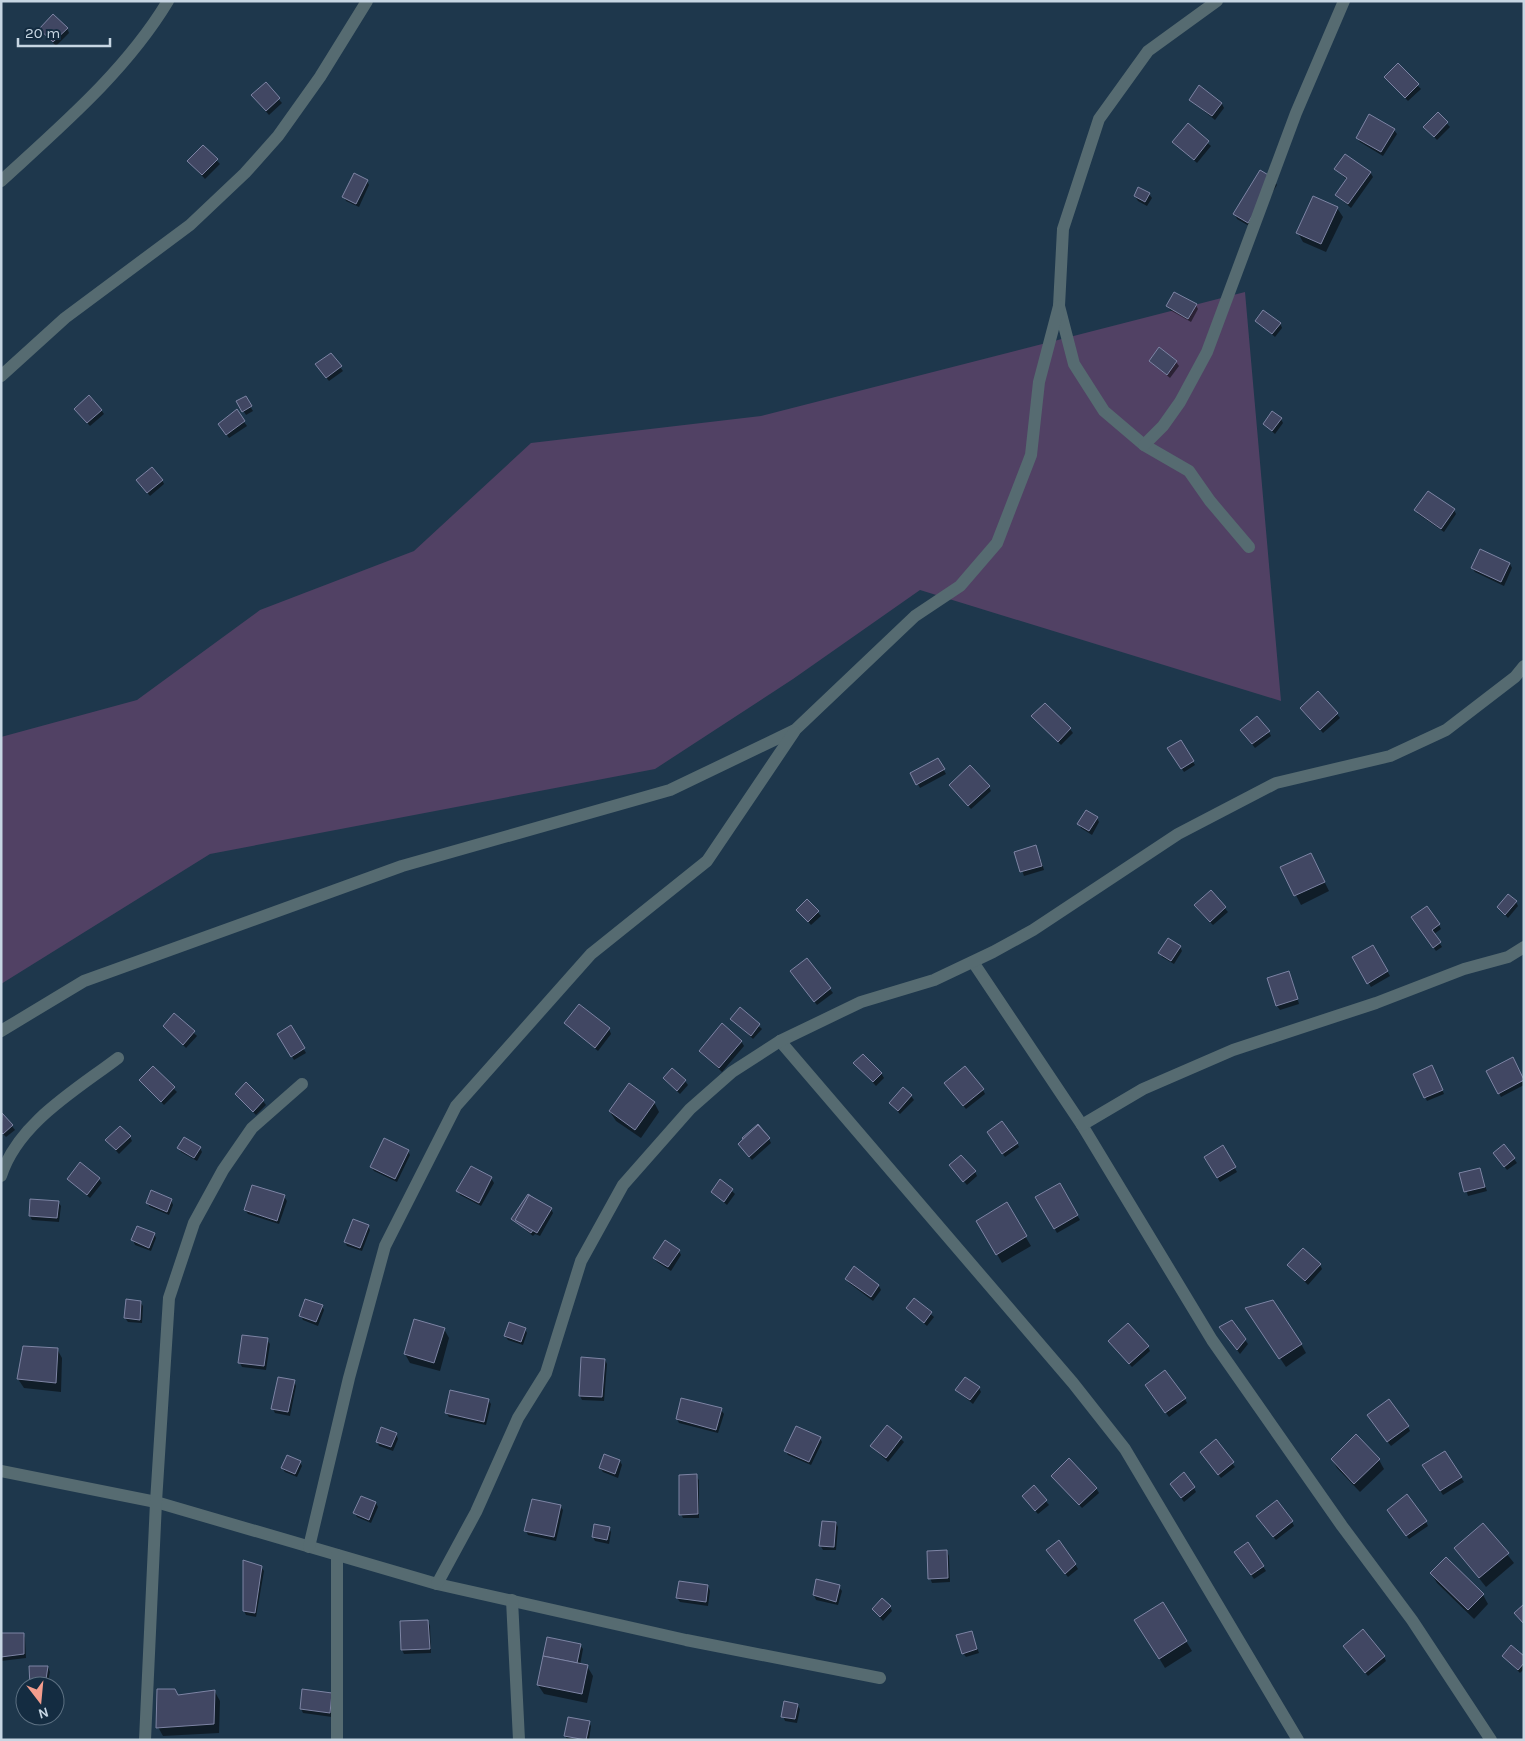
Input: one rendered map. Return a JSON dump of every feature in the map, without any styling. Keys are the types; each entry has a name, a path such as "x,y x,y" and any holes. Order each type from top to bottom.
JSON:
{"street":[{"path":"1,181 52,135 126,60 168,1"},
{"path":"1,376 65,318 190,225 245,173 278,136 320,78 367,1"},
{"path":"309,1547 349,1378 385,1246 456,1106 591,954 707,861 795,730 915,616 960,586 997,543 1031,456 1040,382 1060,306 1063,230 1099,120 1148,51 1217,1"},
{"path":"1144,444 1163,426 1180,402 1207,352 1296,113 1344,1"},
{"path":"1060,306 1074,364 1104,410 1144,444 1189,471 1210,501 1249,547"},
{"path":"437,1584 476,1512 518,1418 546,1373 581,1261 623,1185 690,1109 732,1072 780,1041 860,1002 934,980 973,962 1033,930 1104,881 1178,834 1276,783 1390,756 1446,730 1515,676 1524,666"},
{"path":"1,1030 84,980 402,866 670,790 795,730"},
{"path":"1082,1125 1143,1089 1233,1050 1464,970 1508,957 1524,947"},
{"path":"973,962 1082,1125 1212,1340 1342,1526 1412,1620 1491,1740"},
{"path":"780,1041 1073,1383 1125,1449 1298,1740"},
{"path":"1,1176 7,1159 26,1133 55,1106 118,1058"},
{"path":"145,1740 156,1502 169,1298 194,1224 223,1170 252,1128 302,1084"},
{"path":"1,1471 156,1502 437,1584 686,1640 880,1678"},
{"path":"337,1555 337,1740"},
{"path":"512,1600 519,1740"}],"shaded area":[{"path":"1245,292 1281,701 920,590 793,679 655,769 210,854 1,984 1,737 137,700 260,610 414,551 531,443 761,416"}],"building":[{"path":"53,14 68,28 53,42 39,29"},
{"path":"1398,63 1419,84 1405,98 1384,77"},
{"path":"266,82 280,98 266,111 251,95"},
{"path":"1199,85 1222,103 1212,116 1189,100"},
{"path":"1438,112 1448,122 1434,137 1423,127"},
{"path":"1369,114 1395,129 1381,152 1356,138"},
{"path":"1188,123 1209,141 1194,160 1172,142"},
{"path":"203,145 218,159 202,175 187,161"},
{"path":"1345,154 1371,172 1348,204 1335,195 1347,178 1334,169"},
{"path":"1260,170 1275,179 1248,223 1233,214"},
{"path":"354,173 368,180 356,204 342,197"},
{"path":"1138,187 1150,193 1145,202 1134,196"},
{"path":"1313,196 1338,207 1321,244 1296,233"},
{"path":"1174,292 1197,304 1188,319 1166,306"},
{"path":"1263,310 1281,323 1272,334 1255,321"},
{"path":"1159,347 1177,361 1167,375 1149,361"},
{"path":"331,353 342,366 326,378 315,364"},
{"path":"89,395 102,410 87,423 74,409"},
{"path":"246,396 252,406 242,412 236,401"},
{"path":"237,409 245,421 226,435 218,424"},
{"path":"1272,411 1282,418 1272,431 1263,424"},
{"path":"152,467 163,480 147,493 136,480"},
{"path":"1428,491 1455,509 1441,529 1414,510"},
{"path":"1480,549 1510,563 1501,582 1471,568"},
{"path":"1318,691 1338,713 1320,730 1300,708"},
{"path":"1045,703 1071,728 1058,742 1031,716"},
{"path":"1257,716 1270,731 1252,744 1240,730"},
{"path":"1181,740 1194,761 1181,769 1167,748"},
{"path":"938,758 945,769 916,785 910,773"},
{"path":"970,765 990,786 968,806 949,785"},
{"path":"1086,810 1098,817 1089,831 1077,824"},
{"path":"1036,845 1042,866 1020,872 1014,852"},
{"path":"1311,853 1325,882 1294,896 1280,867"},
{"path":"1211,890 1226,907 1210,922 1194,905"},
{"path":"1508,894 1517,901 1505,915 1497,907"},
{"path":"807,899 819,911 808,922 796,910"},
{"path":"1427,906 1440,924 1432,930 1441,942 1433,948 1411,917"},
{"path":"1168,938 1181,946 1171,961 1158,953"},
{"path":"1373,945 1388,971 1367,984 1352,957"},
{"path":"807,958 831,988 814,1002 790,971"},
{"path":"1289,971 1298,999 1276,1006 1267,978"},
{"path":"579,1004 610,1028 595,1048 564,1023"},
{"path":"740,1007 760,1024 751,1036 730,1019"},
{"path":"174,1013 195,1031 183,1045 163,1026"},
{"path":"722,1023 742,1041 719,1068 699,1051"},
{"path":"291,1025 305,1048 291,1057 277,1034"},
{"path":"863,1054 882,1073 873,1082 853,1063"},
{"path":"1513,1057 1524,1080 1498,1094 1486,1071"},
{"path":"1432,1065 1443,1090 1424,1098 1413,1074"},
{"path":"153,1066 175,1087 161,1102 139,1080"},
{"path":"965,1066 984,1089 963,1106 944,1083"},
{"path":"672,1068 686,1080 677,1091 663,1078"},
{"path":"246,1082 264,1100 253,1112 235,1094"},
{"path":"629,1083 655,1102 635,1130 609,1111"},
{"path":"903,1087 912,1095 898,1111 889,1103"},
{"path":"2,1113 13,1125 3,1134 1,1132"},
{"path":"1002,1121 1018,1143 1002,1154 987,1132"},
{"path":"758,1124 768,1136 752,1149 742,1138"},
{"path":"758,1125 770,1138 749,1157 738,1144"},
{"path":"120,1126 131,1136 116,1150 105,1140"},
{"path":"184,1137 201,1147 194,1158 177,1148"},
{"path":"384,1138 409,1150 395,1179 370,1167"},
{"path":"1504,1144 1515,1158 1504,1167 1493,1153"},
{"path":"1223,1145 1236,1167 1217,1178 1204,1157"},
{"path":"961,1155 976,1171 963,1182 949,1165"},
{"path":"80,1162 100,1178 87,1195 67,1179"},
{"path":"471,1166 492,1177 479,1203 456,1191"},
{"path":"1480,1168 1485,1187 1464,1192 1459,1173"},
{"path":"720,1179 733,1189 724,1202 711,1192"},
{"path":"1060,1183 1078,1215 1054,1229 1035,1197"},
{"path":"252,1185 285,1195 277,1221 244,1210"},
{"path":"151,1190 172,1199 167,1212 146,1203"},
{"path":"528,1194 548,1208 531,1233 511,1219"},
{"path":"529,1195 552,1208 537,1233 515,1220"},
{"path":"30,1199 59,1201 57,1218 29,1216"},
{"path":"1007,1202 1027,1236 996,1255 976,1221"},
{"path":"353,1219 369,1225 360,1248 344,1242"},
{"path":"137,1226 155,1233 149,1248 131,1240"},
{"path":"665,1240 680,1250 668,1267 653,1258"},
{"path":"1303,1248 1321,1264 1305,1281 1287,1265"},
{"path":"854,1266 879,1285 871,1297 845,1279"},
{"path":"914,1298 932,1312 924,1323 906,1308"},
{"path":"126,1299 141,1301 140,1320 124,1318"},
{"path":"305,1299 323,1305 316,1322 299,1316"},
{"path":"1273,1300 1302,1344 1279,1359 1245,1308"},
{"path":"414,1319 445,1328 434,1363 404,1354"},
{"path":"1232,1320 1246,1339 1237,1350 1219,1327"},
{"path":"509,1322 526,1328 521,1342 504,1336"},
{"path":"1128,1323 1149,1346 1129,1364 1108,1341"},
{"path":"242,1335 268,1338 264,1366 238,1363"},
{"path":"23,1346 58,1348 56,1383 17,1379"},
{"path":"581,1357 605,1359 602,1397 579,1396"},
{"path":"1165,1370 1186,1398 1165,1413 1145,1385"},
{"path":"278,1377 295,1380 288,1412 271,1409"},
{"path":"965,1377 980,1387 970,1400 955,1390"},
{"path":"450,1390 489,1399 484,1422 445,1413"},
{"path":"681,1398 722,1408 716,1430 676,1419"},
{"path":"1389,1399 1409,1426 1387,1442 1367,1415"},
{"path":"887,1425 902,1437 886,1458 870,1446"},
{"path":"796,1426 821,1437 809,1462 784,1451"},
{"path":"381,1427 397,1433 391,1447 376,1442"},
{"path":"1356,1434 1380,1459 1354,1484 1331,1459"},
{"path":"1216,1439 1234,1462 1218,1475 1200,1452"},
{"path":"1445,1451 1462,1477 1440,1491 1422,1465"},
{"path":"604,1454 620,1460 615,1474 599,1468"},
{"path":"287,1455 301,1461 295,1474 281,1468"},
{"path":"1069,1458 1097,1488 1079,1505 1051,1476"},
{"path":"1184,1472 1195,1487 1181,1498 1170,1484"},
{"path":"697,1474 698,1514 679,1515 679,1475"},
{"path":"1034,1485 1047,1500 1035,1511 1022,1496"},
{"path":"1407,1494 1427,1521 1406,1536 1387,1510"},
{"path":"361,1496 376,1502 369,1520 353,1513"},
{"path":"532,1499 561,1505 554,1537 524,1531"},
{"path":"1277,1500 1293,1521 1273,1537 1256,1516"},
{"path":"822,1521 836,1522 834,1547 819,1546"},
{"path":"1483,1523 1509,1553 1479,1578 1454,1548"},
{"path":"594,1524 610,1527 607,1540 592,1537"},
{"path":"1059,1540 1076,1564 1065,1574 1046,1550"},
{"path":"1248,1542 1264,1566 1251,1575 1234,1552"},
{"path":"947,1550 948,1578 928,1579 927,1551"},
{"path":"1446,1557 1484,1594 1468,1610 1430,1573"},
{"path":"243,1560 262,1566 255,1613 243,1611"},
{"path":"816,1579 840,1585 836,1602 813,1595"},
{"path":"679,1581 708,1585 706,1602 676,1598"},
{"path":"882,1598 891,1606 880,1617 872,1609"},
{"path":"1163,1602 1187,1641 1159,1659 1134,1620"},
{"path":"1524,1604 1524,1624 1514,1613"},
{"path":"428,1620 430,1649 401,1650 400,1621"},
{"path":"1363,1629 1385,1656 1365,1673 1343,1646"},
{"path":"972,1631 977,1649 962,1654 956,1635"},
{"path":"1,1633 24,1633 24,1654 1,1657"},
{"path":"547,1637 581,1644 577,1663 543,1656"},
{"path":"1511,1645 1524,1656 1524,1663 1518,1670 1502,1656"},
{"path":"543,1656 588,1665 582,1694 537,1685"},
{"path":"29,1666 48,1666 46,1676 30,1676"},
{"path":"157,1689 175,1689 178,1695 215,1690 214,1724 156,1728"},
{"path":"302,1689 332,1693 330,1713 300,1709"},
{"path":"784,1701 798,1704 795,1719 781,1717"},
{"path":"568,1717 590,1721 586,1740 564,1736"}]}
